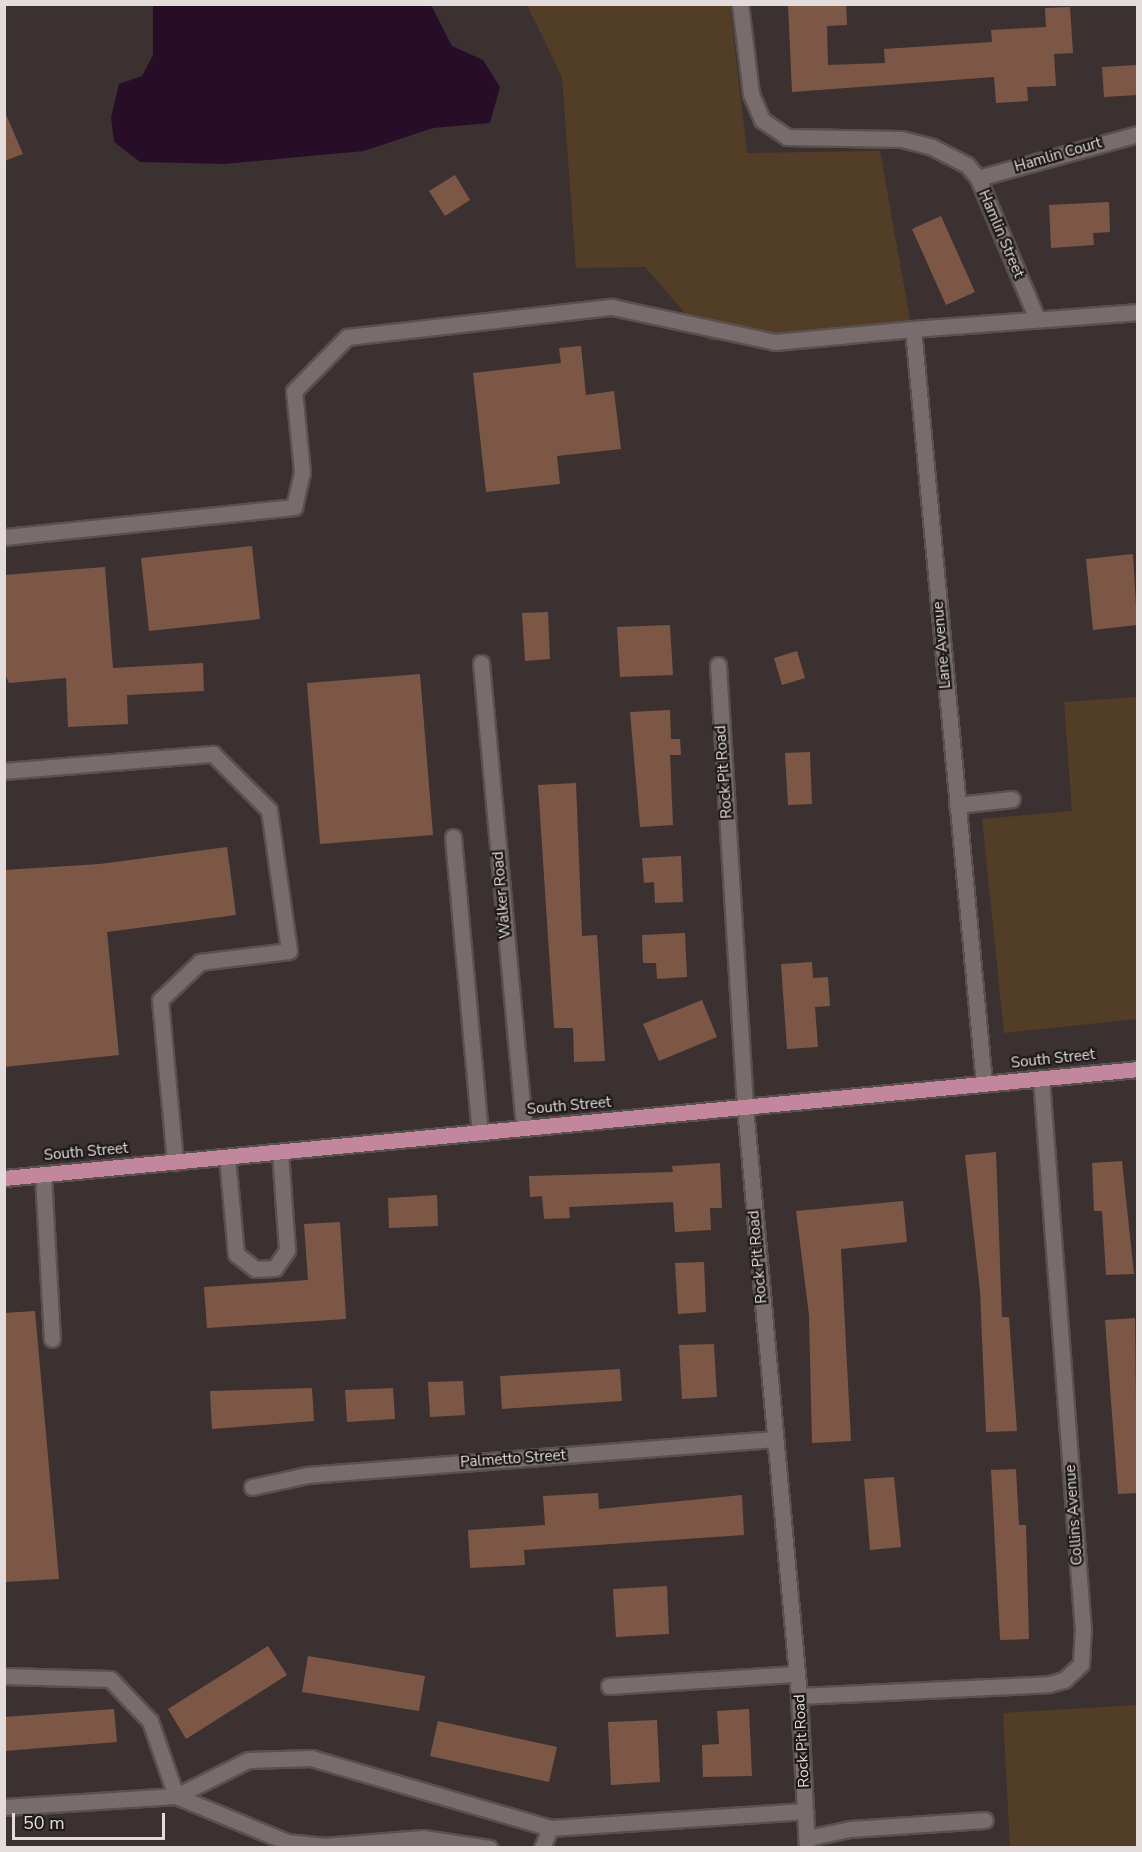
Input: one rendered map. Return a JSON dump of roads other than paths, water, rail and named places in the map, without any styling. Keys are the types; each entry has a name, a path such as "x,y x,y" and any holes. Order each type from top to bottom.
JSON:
{"main road":[{"name":"South Street","path":"4,1178 1137,1069"}],"street":[{"name":"Hamlin Street","path":"740,4 755,111 782,135 813,140 901,139 950,155 978,178 1037,319"},
{"name":"Hamlin Court","path":"978,178 1137,134"},
{"path":"4,537 294,507 302,472 294,391 347,337 612,307 775,342 1137,312"},
{"name":"Lane Avenue","path":"913,329 984,1084"},
{"name":"Walker Road","path":"481,663 524,1128"},
{"name":"Rock Pit Road","path":"718,665 745,1107 800,1696 807,1843"},
{"path":"4,771 213,754 269,810 289,951 200,962 160,1000 175,1162"},
{"path":"957,805 1012,799"},
{"path":"453,837 480,1132"},
{"name":"Collins Avenue","path":"800,1696 1049,1683 1064,1680 1081,1664 1083,1631 1041,1079"},
{"path":"227,1157 236,1254 255,1269 275,1268 287,1250 280,1152"},
{"path":"43,1174 52,1339"},
{"name":"Palmetto Street","path":"252,1487 307,1475 775,1439"},
{"path":"609,1686 797,1674"},
{"path":"4,1676 110,1679 150,1721 176,1796 287,1842 323,1846 423,1838 489,1848"},
{"path":"4,1807 176,1796 248,1760 311,1758 550,1828 806,1811"},
{"path":"807,1843 850,1829 985,1820"},
{"path":"542,1848 550,1828"}]}
